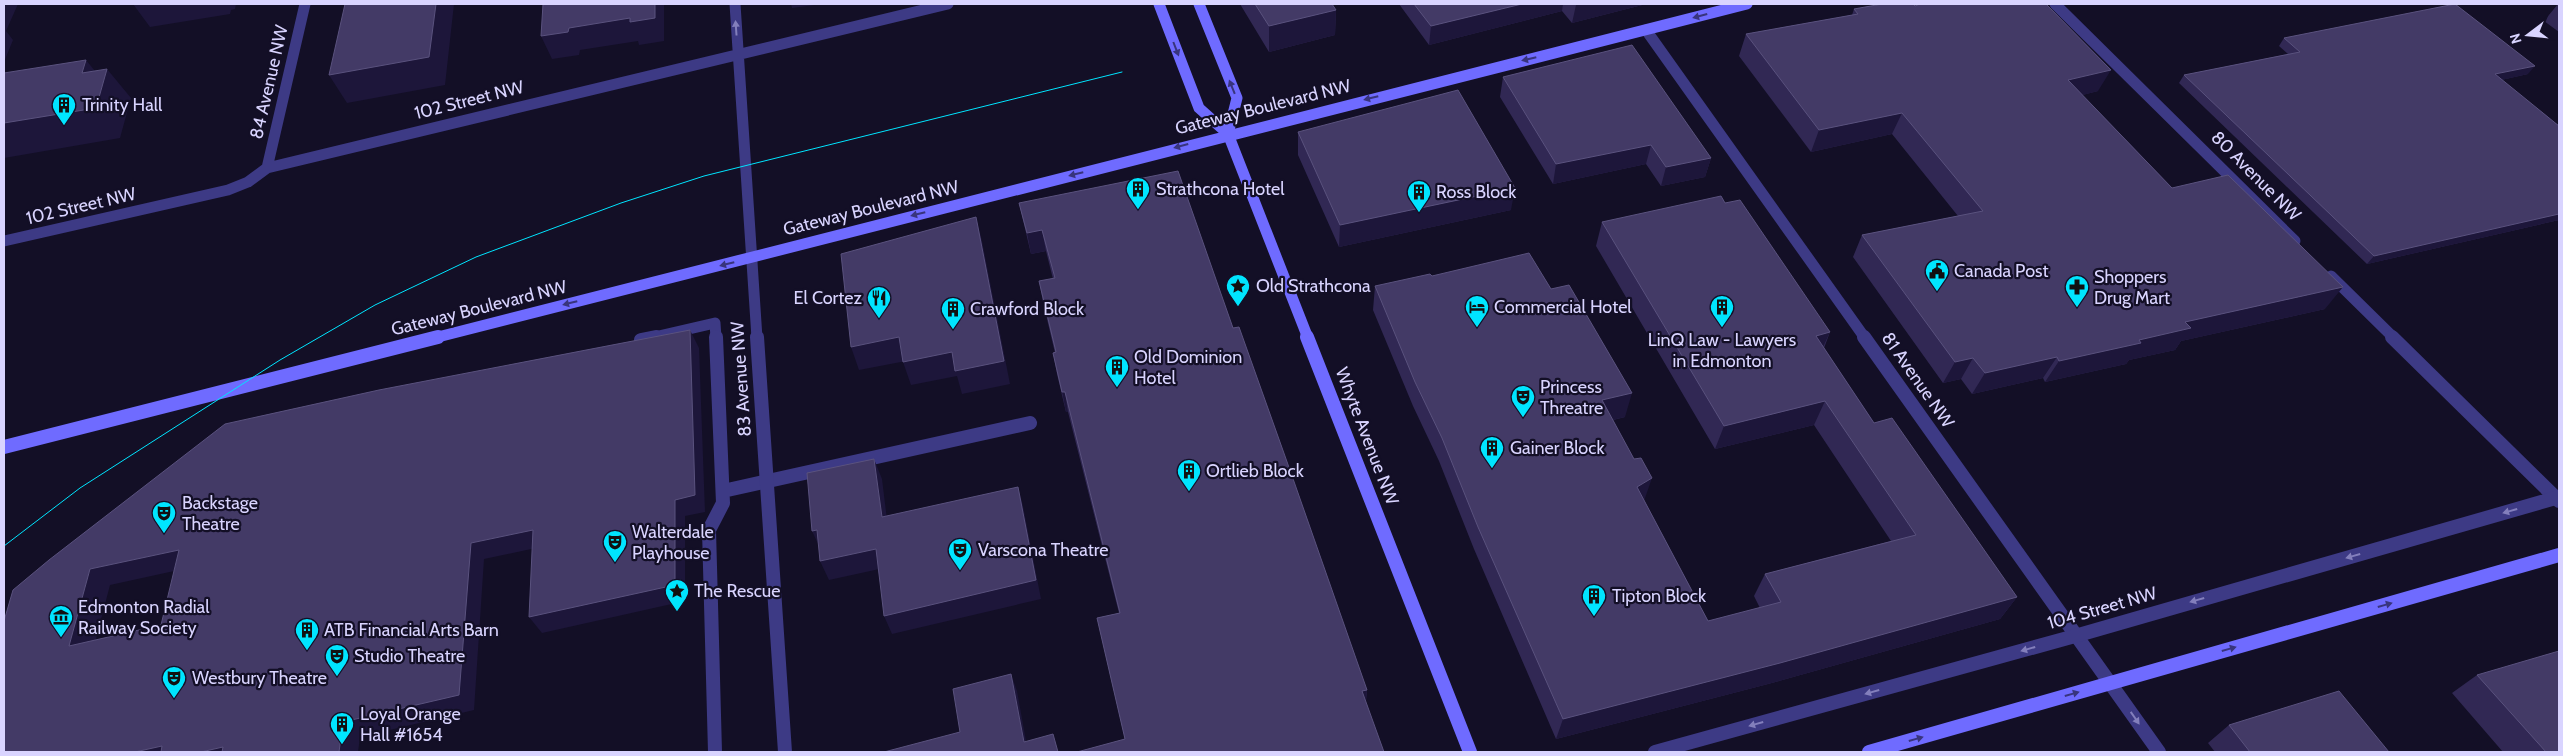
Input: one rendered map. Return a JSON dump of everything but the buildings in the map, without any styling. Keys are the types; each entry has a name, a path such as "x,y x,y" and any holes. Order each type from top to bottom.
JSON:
{"main road":[{"name":"Whyte Avenue NW","path":"1159,4 1199,108 1228,134 1470,752"},
{"path":"1199,4 1237,98 1228,134"},
{"name":"Gateway Boulevard NW","path":"4,447 1228,134 1747,4"},
{"path":"1869,752 2559,555"}],"street":[{"name":"84 Avenue NW","path":"267,168 305,4"},
{"name":"83 Avenue NW","path":"735,4 785,752"},
{"name":"102 Street NW","path":"4,241 228,190 248,182 267,168 738,53 948,4"},
{"name":"80 Avenue NW","path":"2055,4 2303,248"},
{"name":"81 Avenue NW","path":"1646,30 2159,752"},
{"path":"2324,269 2558,498"},
{"path":"628,343 715,323 723,491 723,503 709,530 715,752"},
{"path":"723,491 1030,423"},
{"name":"104 Street NW","path":"1655,752 2075,636 2558,498"}],"tram line":[{"path":"4,546 80,488 280,360 375,305 476,257 621,203 704,176 1122,72"}],"place":[{"name":"Trinity Hall","path":"64,126"},
{"name":"Strathcona Hotel","path":"1138,210"},
{"name":"Ross Block","path":"1419,213"},
{"name":"Canada Post","path":"1937,292"},
{"name":"Old Strathcona","path":"1238,307"},
{"name":"Shoppers Drug Mart","path":"2077,308"},
{"name":"El Cortez","path":"879,319"},
{"name":"Commercial Hotel","path":"1477,328"},
{"name":"LinQ Law - Lawyers in Edmonton","path":"1722,328"},
{"name":"Crawford Block","path":"953,330"},
{"name":"Old Dominion Hotel","path":"1117,388"},
{"name":"Princess Threatre","path":"1523,418"},
{"name":"Gainer Block","path":"1492,469"},
{"name":"Ortlieb Block","path":"1189,492"},
{"name":"Backstage Theatre","path":"164,534"},
{"name":"Walterdale Playhouse","path":"615,563"},
{"name":"Varscona Theatre","path":"960,571"},
{"name":"The Rescue","path":"677,612"},
{"name":"Tipton Block","path":"1594,617"},
{"name":"Edmonton Radial Railway Society","path":"61,638"},
{"name":"ATB Financial Arts Barn","path":"307,651"},
{"name":"Studio Theatre","path":"337,677"},
{"name":"Westbury Theatre","path":"174,699"},
{"name":"Loyal Orange Hall #1654","path":"342,745"}]}
